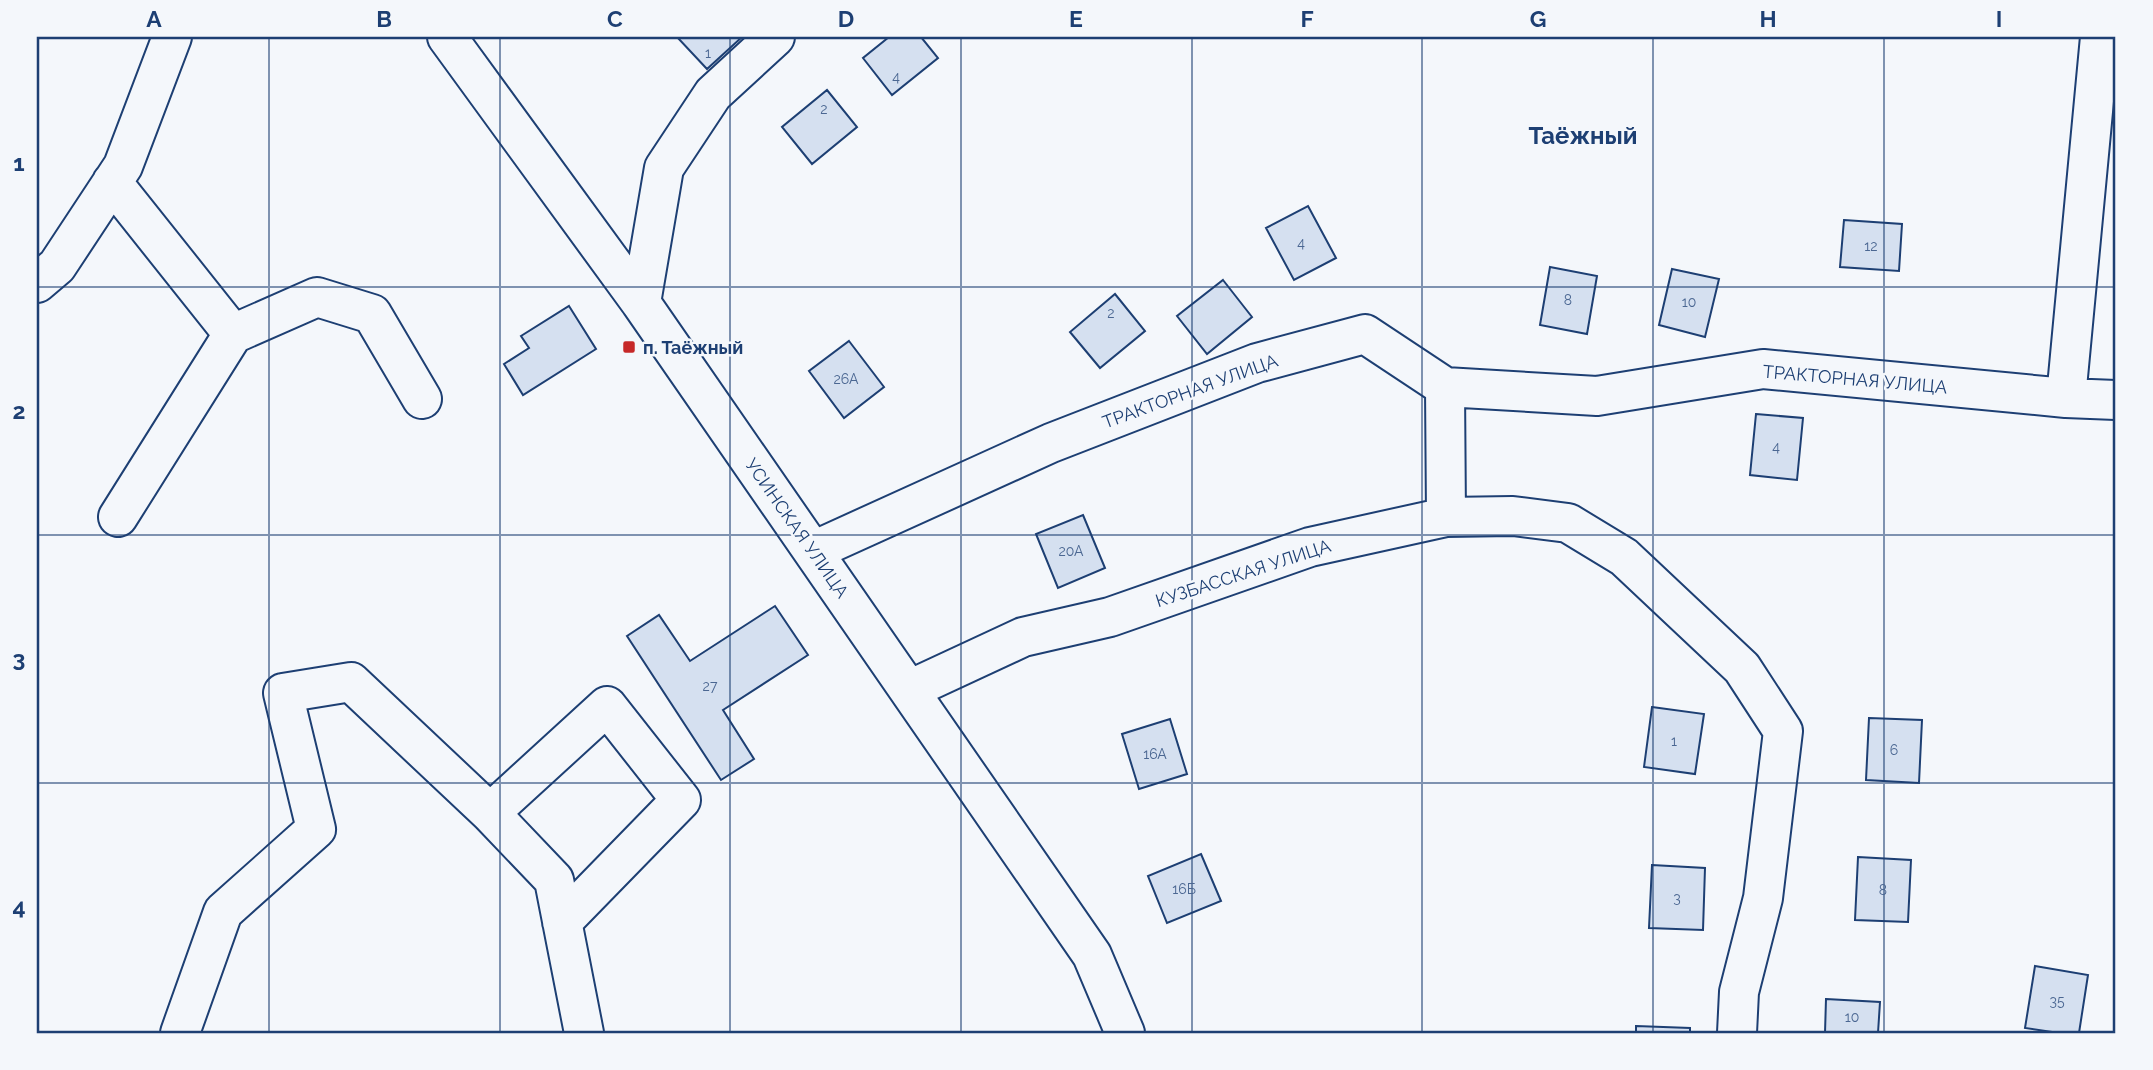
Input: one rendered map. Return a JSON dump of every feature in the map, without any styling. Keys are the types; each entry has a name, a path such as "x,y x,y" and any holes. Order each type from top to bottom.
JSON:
{"street":[{"path":"37,283 57,266 123,166 172,37"},
{"name":"УСИНСКАЯ УЛИЦА","path":"447,37 641,303 1092,955 1125,1033"},
{"path":"641,303 664,168 713,94 775,37"},
{"path":"2066,398 2100,37"},
{"path":"112,183 233,334"},
{"path":"118,517 233,334 317,297 372,314 422,399"},
{"name":"ТРАКТОРНАЯ УЛИЦА","path":"813,551 1051,443 1257,363 1366,334 1445,387 1597,396 1763,369 2066,398 2116,400"},
{"path":"1445,387 1446,517"},
{"name":"КУЗБАССКАЯ УЛИЦА","path":"909,690 1023,637 1110,617 1310,547 1446,517 1513,516 1568,523 1624,557 1742,668 1783,731 1763,898 1739,992 1737,1033"},
{"path":"180,1033 223,912 316,829 283,693 351,682 490,813 554,880 584,1033"},
{"path":"490,813 607,706 681,800 562,922"}],"building":[{"path":"677,37 742,37 707,69"},
{"path":"889,37 921,37 938,58 892,95 863,58"},
{"path":"827,90 857,127 812,164 782,127"},
{"path":"1308,206 1336,258 1294,280 1266,228"},
{"path":"1844,220 1902,224 1899,271 1840,267"},
{"path":"1550,267 1597,276 1587,334 1540,325"},
{"path":"1672,269 1719,279 1705,337 1659,325"},
{"path":"1223,280 1252,317 1207,354 1177,316"},
{"path":"1115,294 1145,331 1100,368 1070,332"},
{"path":"569,306 596,349 523,395 504,364 529,348 521,336"},
{"path":"849,341 884,387 844,418 809,371"},
{"path":"1756,414 1803,418 1797,480 1750,475"},
{"path":"1083,515 1105,568 1058,588 1036,534"},
{"path":"775,606 808,655 723,710 754,759 721,780 627,636 659,615 690,661"},
{"path":"1652,707 1704,714 1695,774 1644,767"},
{"path":"1869,718 1922,720 1919,783 1866,780"},
{"path":"1170,719 1187,774 1139,789 1122,734"},
{"path":"1201,854 1221,901 1167,923 1148,876"},
{"path":"1858,857 1911,860 1908,922 1855,920"},
{"path":"1652,865 1705,868 1703,930 1649,928"},
{"path":"2035,966 2088,975 2079,1033 2025,1028"},
{"path":"1826,999 1880,1002 1878,1033 1825,1033"},
{"path":"1636,1026 1690,1028 1690,1033 1636,1033"}],"place":[{"name":"п. Таёжный","path":"629,347"}],"district":[{"name":"Таёжный","path":"1583,135"}]}
